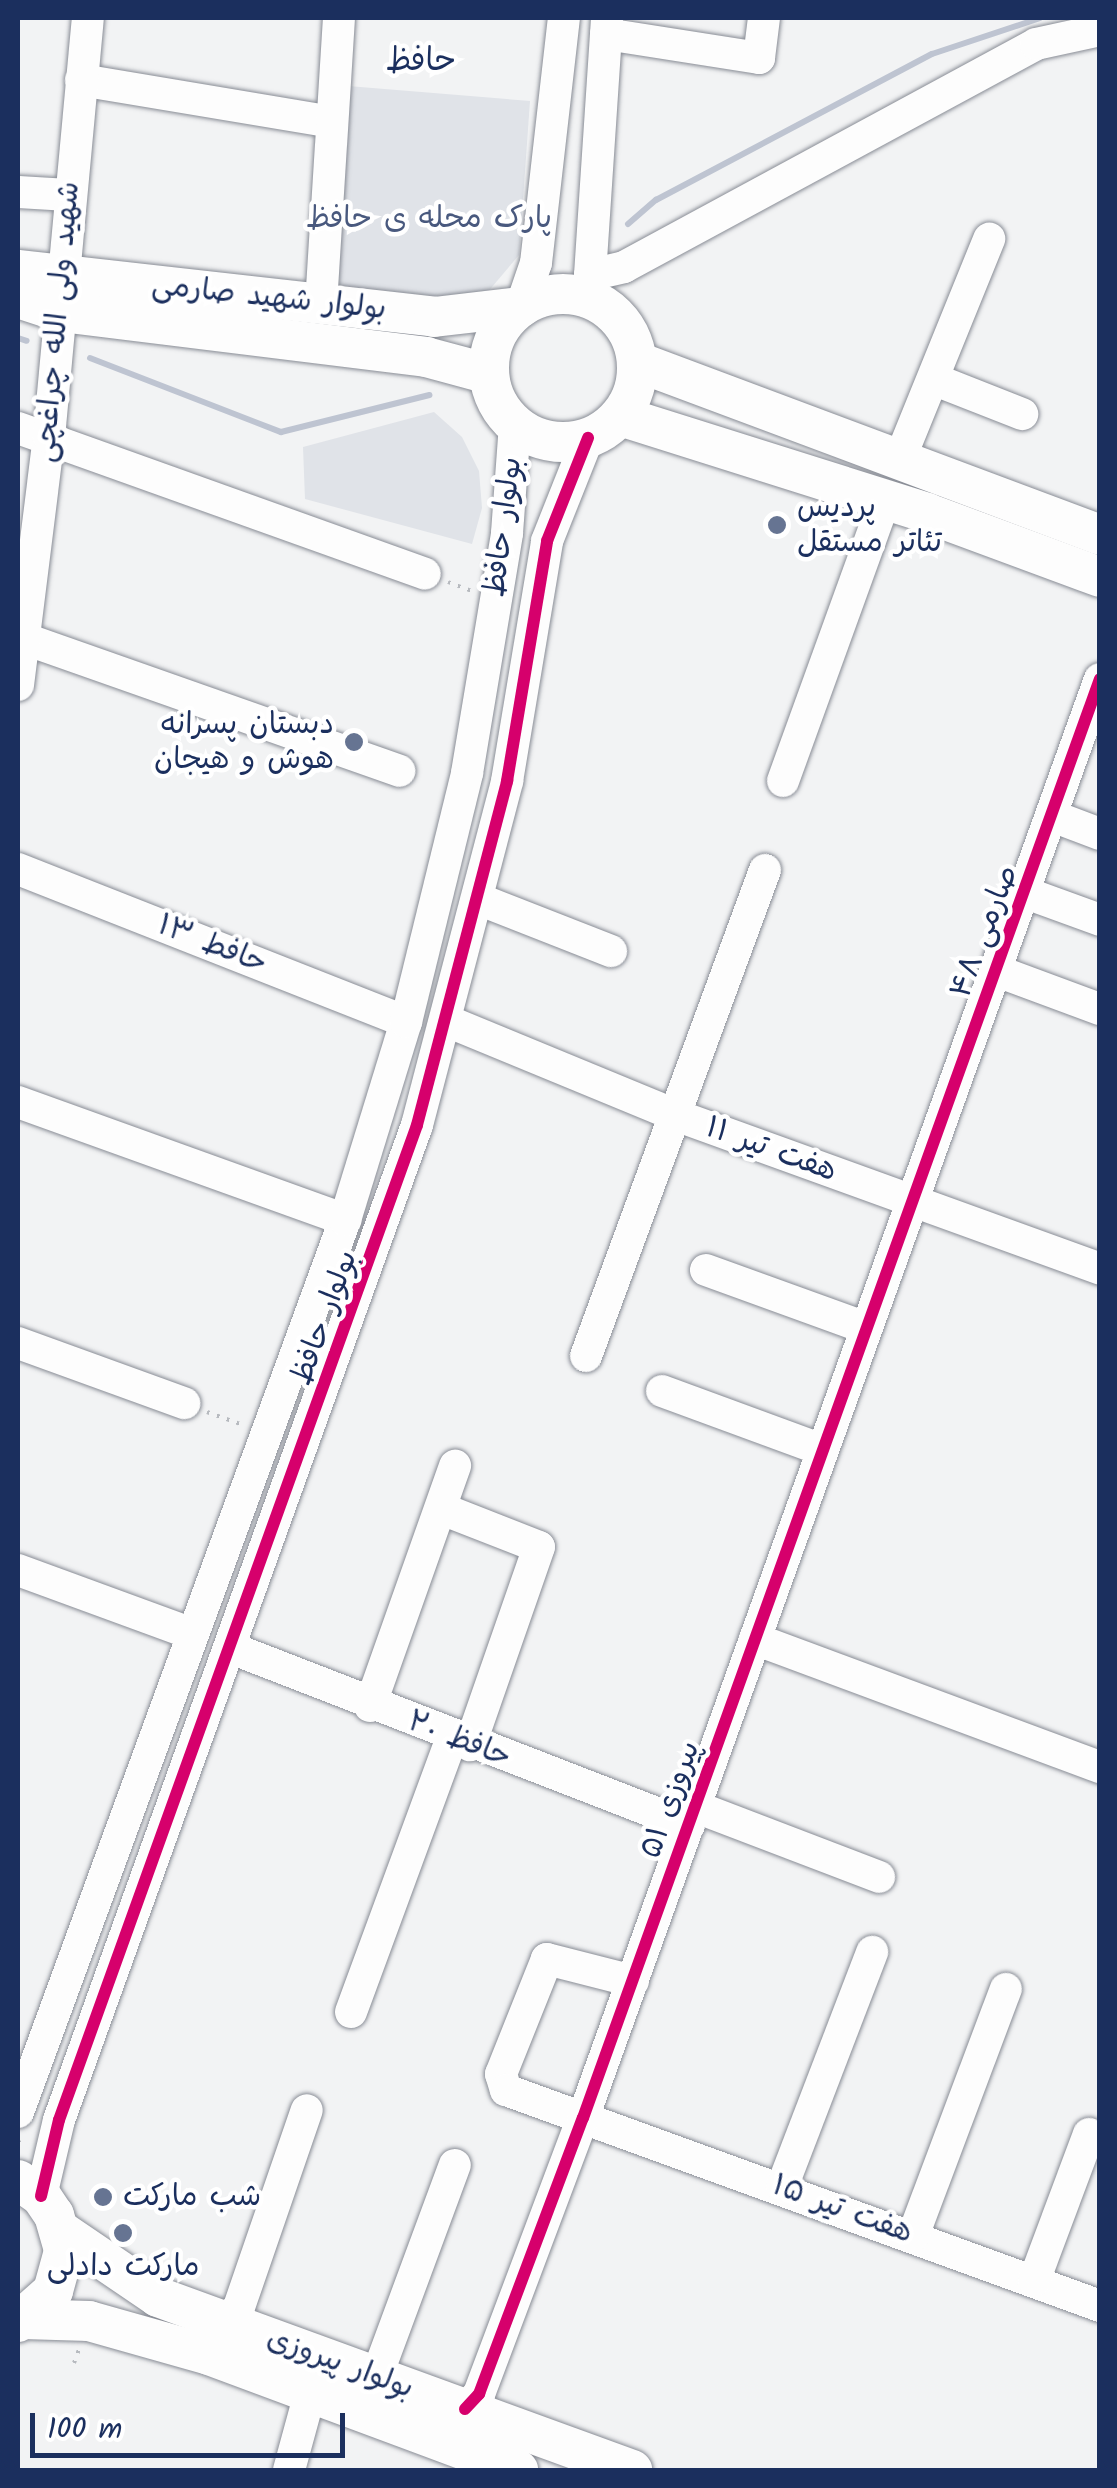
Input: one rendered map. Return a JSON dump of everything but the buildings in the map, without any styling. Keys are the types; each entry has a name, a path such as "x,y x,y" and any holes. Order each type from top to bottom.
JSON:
{"main road":[{"name":"بولوار شهید صارمی","path":"18,270 62,294 426,356 489,374"},
{"path":"604,427 638,362 625,326 593,288 558,294 521,307 496,336 489,374 515,424 550,441 604,427 885,499 1100,577"},
{"name":"بولوار شهید صارمی","path":"18,298 62,294 322,304 434,317 521,307"},
{"path":"638,362 1100,535"},
{"path":"21,2320 53,2291 61,2272 62,2231 29,2188"},
{"name":"بولوار پیروزی","path":"62,2231 158,2298 376,2378 452,2442 632,2470"},
{"name":"بولوار پیروزی","path":"21,2320 89,2321 452,2442 518,2470"}],"street":[{"name":"شهید ولی الله چراغچی","path":"18,685 33,433 62,294 88,18"},
{"path":"322,304 339,18"},
{"path":"521,307 536,263 564,18"},
{"path":"593,288 606,26 759,58 764,18"},
{"path":"593,288 624,266 1036,44 1100,30"},
{"path":"82,80 331,122"},
{"path":"18,192 69,195"},
{"path":"899,462 989,239"},
{"path":"933,378 1022,414"},
{"name":"بولوار حافظ","path":"18,2112 345,1220 406,1022 467,773 507,533 515,424"},
{"name":"بولوار حافظ","path":"29,2188 59,2120 384,1228 447,1021 507,781 547,541 604,427"},
{"path":"33,433 425,574"},
{"path":"784,782 885,499"},
{"path":"23,626 399,771"},
{"name":"صارمی ۴۸","path":"911,1200 1055,818 1100,678"},
{"path":"1055,818 1100,834"},
{"name":"حافط ۱۳","path":"18,868 406,1022"},
{"path":"586,1356 678,1116 765,870"},
{"path":"1026,893 1100,920"},
{"path":"478,900 611,951"},
{"path":"997,971 1100,1008"},
{"name":"هفت تیر ۱۱","path":"447,1021 678,1116 1100,1269"},
{"path":"18,1102 345,1220"},
{"name":"پیروزی ۵۱","path":"452,2442 479,2394 583,2118 911,1200"},
{"path":"706,1270 866,1328"},
{"path":"18,1343 184,1403"},
{"path":"662,1392 822,1450"},
{"path":"370,1706 455,1466"},
{"path":"352,2012 540,1547 442,1509"},
{"path":"18,1570 193,1634"},
{"path":"756,1638 1100,1768"},
{"name":"حافظ ۲۰","path":"232,1648 461,1742 879,1877"},
{"path":"782,2188 872,1952"},
{"name":"هفت تیر ۱۵","path":"633,1981 557,1958 540,1966 502,2082 506,2090 1100,2306"},
{"path":"913,2236 1006,1989"},
{"path":"225,2323 239,2307 308,2110"},
{"path":"1034,2281 1089,2134"},
{"path":"376,2378 456,2165"},
{"path":"289,2470 310,2393"}],"path":[{"path":"184,1403 267,1434"}],"green space":[{"name":"پارک محله ی حافظ","path":"348,86 530,101 519,255 475,307 342,301 331,272"},
{"path":"434,412 462,437 479,471 482,508 472,544 305,499 303,447"}],"waterway":[{"path":"628,224 656,200 932,54 1040,18"},
{"path":"18,338 27,341"},
{"path":"90,358 281,432 429,395"}],"cycle path":[{"path":"41,2196 59,2120 417,1125 507,781 547,541 588,438"},
{"path":"465,2409 479,2394 583,2118 1100,679"}],"place":[{"name":"پردیس تئاتر مستقل","path":"777,525"},
{"name":"دبستان پسرانه هوش و هیجان","path":"354,742"},
{"name":"شب مارکت","path":"103,2197"},
{"name":"مارکت دادلی","path":"123,2233"}],"district":[{"name":"حافظ","path":"421,62"}]}
